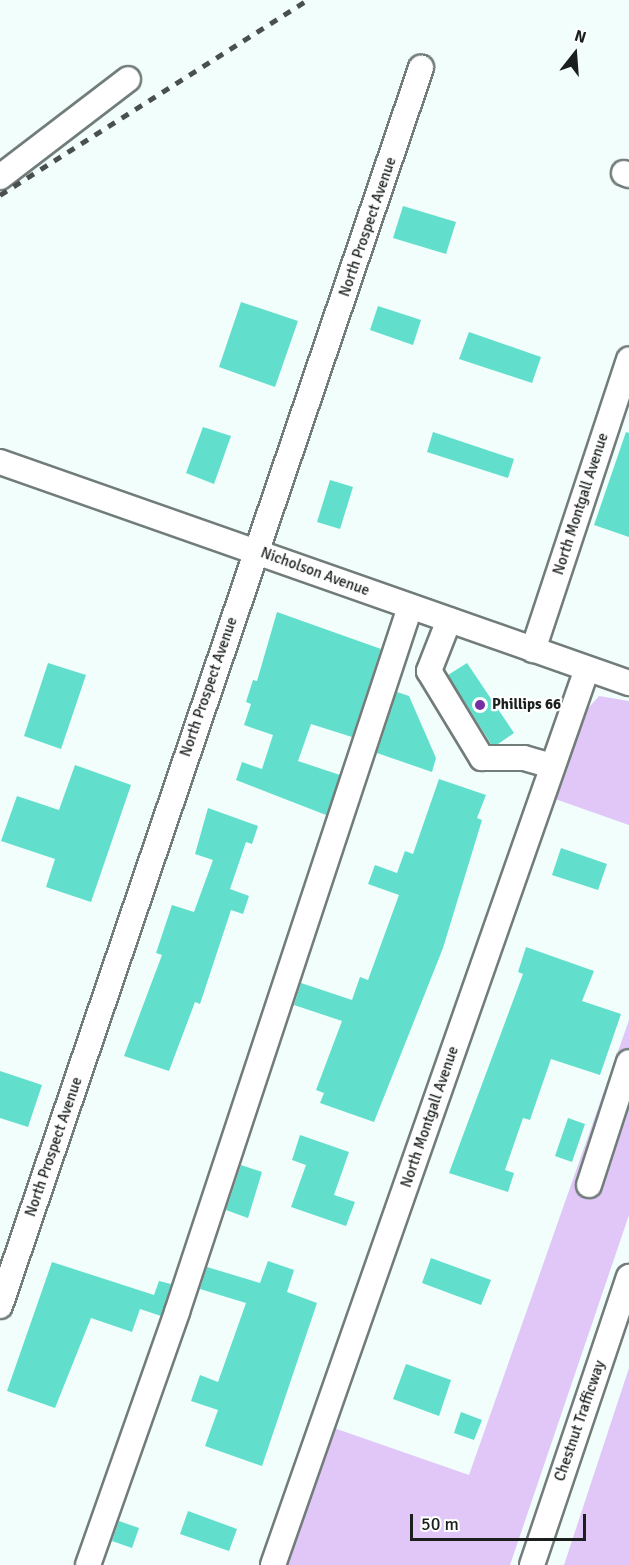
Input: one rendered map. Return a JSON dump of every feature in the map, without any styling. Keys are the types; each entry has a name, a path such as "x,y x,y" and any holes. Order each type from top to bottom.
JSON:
{"street":[{"name":"North Prospect Avenue","path":"0,1306 421,68"},
{"path":"0,177 128,79"},
{"name":"North Montgall Avenue","path":"533,650 629,359"},
{"name":"Nicholson Avenue","path":"0,462 629,683"},
{"path":"88,1565 177,1312 410,607"},
{"path":"449,620 429,671 482,758 524,758 552,766"},
{"name":"North Montgall Avenue","path":"273,1565 587,669"},
{"path":"589,1185 629,1062"},
{"name":"Chestnut Trafficway","path":"532,1565 629,1276"}],"shaded area":[{"path":"599,696 629,701 629,825 555,799 583,714"},
{"path":"629,1020 629,1215 510,1565 286,1565 334,1428 469,1475"},
{"path":"629,1368 629,1565 564,1565"}],"building":[{"path":"403,206 456,222 446,254 393,238"},
{"path":"241,302 298,321 275,387 219,367"},
{"path":"378,306 421,320 413,345 370,330"},
{"path":"469,332 541,357 532,383 459,359"},
{"path":"203,427 231,436 214,484 186,473"},
{"path":"433,432 514,459 508,478 427,452"},
{"path":"626,432 629,433 629,537 594,525"},
{"path":"330,480 353,487 340,529 317,522"},
{"path":"277,612 381,649 352,737 311,724 298,761 340,775 326,815 236,780 242,762 262,769 273,735 244,725 251,704 246,702 253,680 257,681"},
{"path":"48,663 86,675 61,749 24,736"},
{"name":"Phillips 66","path":"467,663 514,733 498,744 491,744 448,675"},
{"path":"397,692 409,696 436,758 432,772 377,753"},
{"path":"75,765 131,785 91,902 46,887 55,859 1,841 17,796 59,810"},
{"path":"439,779 486,795 477,818 482,820 443,948 374,1122 320,1103 324,1093 316,1090 342,1021 294,1005 301,983 352,1000 360,977 368,980 399,895 368,884 375,865 397,873 405,851 413,854"},
{"path":"208,808 258,826 252,844 246,842 230,889 249,896 243,914 231,910 200,1004 195,1002 169,1071 124,1056 162,955 156,953 172,905 194,912 213,860 195,854"},
{"path":"561,848 607,864 598,890 552,875"},
{"path":"526,947 594,971 582,1001 621,1014 600,1075 551,1059 530,1120 523,1118 505,1170 514,1173 508,1192 449,1173 523,974 518,972"},
{"path":"0,1071 42,1085 28,1127 0,1118"},
{"path":"568,1118 585,1124 572,1162 555,1156"},
{"path":"300,1135 349,1152 334,1195 355,1202 346,1226 291,1207 306,1165 292,1160"},
{"path":"241,1165 262,1172 248,1218 226,1210"},
{"path":"431,1258 491,1280 481,1305 422,1283"},
{"path":"268,1261 294,1270 287,1292 317,1303 262,1466 205,1446 218,1410 191,1401 200,1375 218,1382 246,1303 200,1289 207,1267 260,1283"},
{"path":"52,1262 154,1295 159,1281 171,1284 161,1316 140,1309 132,1332 91,1318 55,1408 7,1391"},
{"path":"406,1364 451,1380 439,1416 393,1399"},
{"path":"461,1412 482,1420 474,1440 454,1433"},
{"path":"188,1511 237,1529 229,1551 180,1534"},
{"path":"119,1521 139,1528 132,1548 112,1541"}],"railway":[{"path":"0,195 307,0"}],"place":[{"name":"Phillips 66","path":"480,705"}]}
